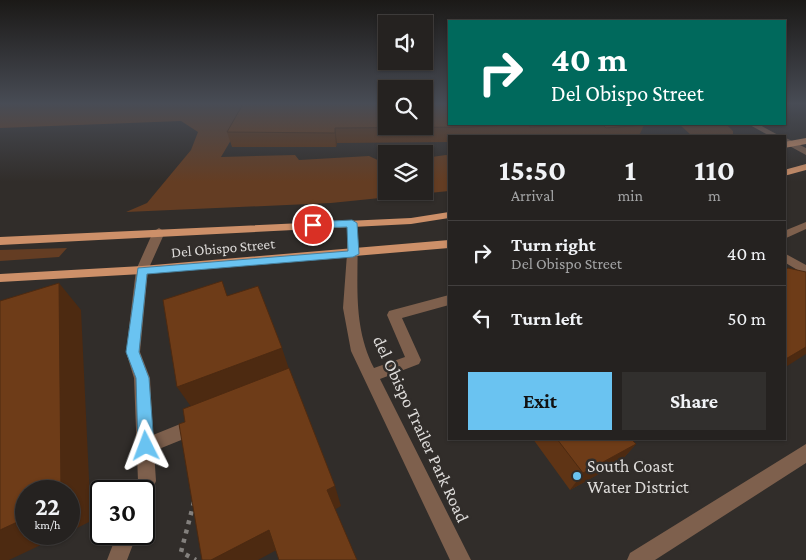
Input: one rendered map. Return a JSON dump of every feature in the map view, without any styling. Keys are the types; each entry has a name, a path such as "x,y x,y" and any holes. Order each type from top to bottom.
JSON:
{"main road":[{"path":"786,143 806,141"},
{"path":"786,173 806,168"},
{"name":"Del Obispo Street","path":"0,240 411,221 448,215"},
{"name":"Del Obispo Street","path":"0,278 142,270 353,254 448,244"}],"street":[{"path":"786,143 806,152"},
{"name":"del Obispo Trailer Park Road","path":"352,223 353,254 350,308 358,350 461,560"},
{"path":"786,235 806,225"},
{"path":"147,480 142,378 133,352 142,270 159,232"},
{"path":"786,258 806,271"},
{"path":"371,376 414,360 394,314 448,300"},
{"path":"146,446 213,419"},
{"path":"637,560 806,453"},
{"path":"117,560 123,545"}],"path":[{"path":"196,493 180,552 196,560"}],"shaded area":[{"path":"195,130 237,130 221,157 295,155 299,160 369,156 378,160 378,198 331,203 126,212 147,203 191,150 198,132"},
{"path":"686,130 733,131 733,135 691,135"},
{"path":"448,156 448,191 433,193 433,157"},
{"path":"67,248 59,257 0,261 0,250"}],"building":[{"path":"228,130 335,130 335,133 227,132"},
{"path":"786,269 806,272 806,347 786,359"},
{"path":"222,281 227,296 258,286 282,348 177,387 163,300"},
{"path":"59,283 61,480 15,480 15,523 0,530 0,301"},
{"path":"289,368 335,486 327,490 357,560 279,560 269,530 211,560 202,560 179,424 185,422 183,409"},
{"path":"558,440 632,440 636,444 583,473"}],"place":[{"name":"South Coast Water District","path":"577,476"}],"route":[{"path":"146,446 142,378 133,352 142,270 353,254 352,223 313,225"}]}
